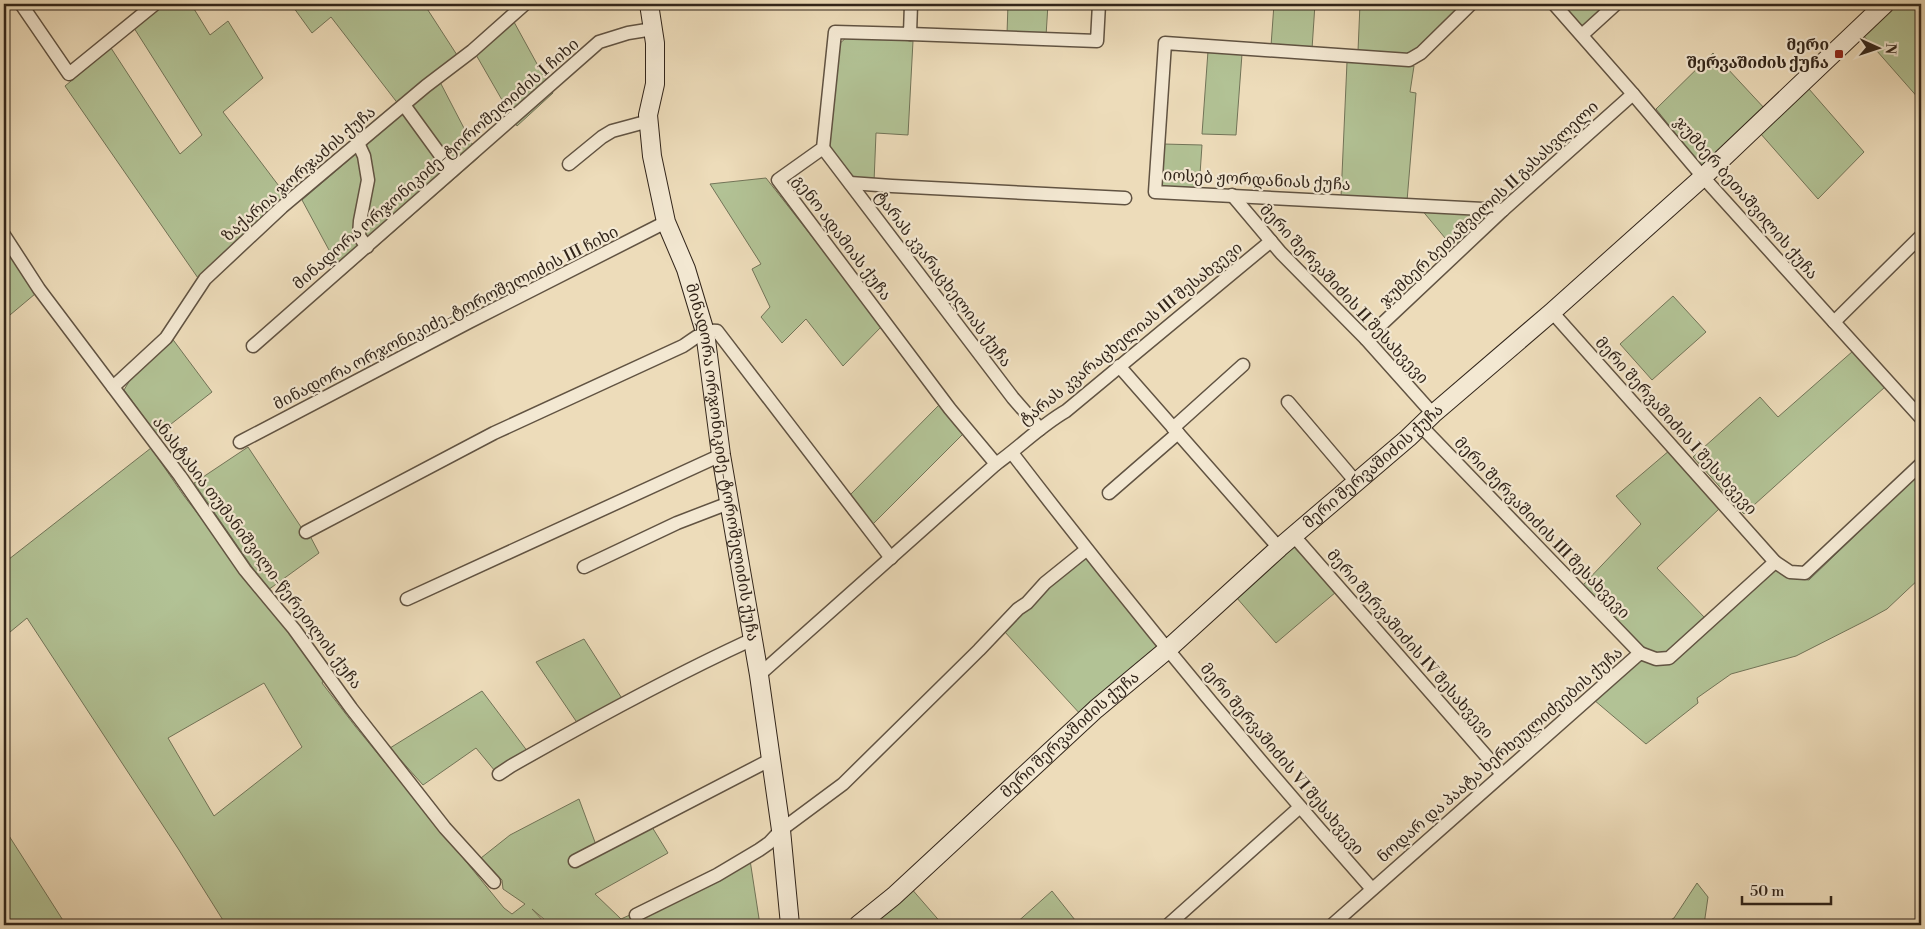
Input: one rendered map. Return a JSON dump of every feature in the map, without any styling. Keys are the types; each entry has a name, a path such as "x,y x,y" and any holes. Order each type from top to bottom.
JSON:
{"street":[{"path":"21,4 69,74 155,4"},
{"name":"ზაქარია ჯორჯაძის ქუჩა","path":"113,387 166,338 205,279 282,207 525,4"},
{"name":"მინადორა ორჯონიკიძე-ტოროშელიძის ქუჩა","path":"649,4 655,43 655,84 648,115 652,156 666,222 686,269 705,332 721,456 759,676 781,830 790,925"},
{"path":"910,34 912,4"},
{"path":"823,148 835,32 1097,41 1099,4"},
{"name":"იოსებ ჟორდანიას ქუჩა","path":"1471,4 1421,53 1409,60 1165,43 1155,192 1503,210"},
{"name":"ჯუმბერ ბეთაშვილის ქუჩა","path":"1554,4 1703,177 1834,322"},
{"path":"1582,35 1616,4"},
{"name":"მერი შერვაშიძის ქუჩა","path":"858,925 894,896 1096,709 1168,649 1278,548 1552,312 1703,177 1885,4"},
{"name":"მინადორა ორჯონიკიძე-ტოროშელიძის I ჩიხი","path":"253,346 599,42 628,33 653,29"},
{"name":"ჯუმბერ ბეთაშვილის II გასასვლელი","path":"1366,338 1503,210 1633,94"},
{"path":"404,105 452,172"},
{"path":"569,164 612,131 649,121"},
{"path":"358,143 364,156 368,180 359,236 367,246"},
{"name":"ტარას კვარაცხელიას ქუჩა","path":"823,148 1007,390 1040,429"},
{"name":"გენო ადამიას ქუჩა","path":"823,148 778,180 950,409 996,464"},
{"path":"850,182 892,186 1125,198"},
{"name":"მერი შერვაშიძის II შესახვევი","path":"1232,195 1271,241 1366,338 1427,420"},
{"name":"მინადორა ორჯონიკიძე-ტოროშელიძის III ჩიხი","path":"240,442 469,322 666,222"},
{"name":"ანასტასია თუმანიშვილი-წერეთლის ქუჩა","path":"4,236 39,290 180,476 245,570 294,629 351,708 445,828 494,882"},
{"path":"1921,236 1834,322 1921,418"},
{"name":"ტარას კვარაცხელიას III შესახვევი","path":"1012,453 1040,429 1066,411 1271,241"},
{"name":"მერი შერვაშიძის I შესახვევი","path":"1552,312 1775,562"},
{"path":"306,532 494,433 683,346 705,332 717,331 890,558"},
{"path":"1109,493 1243,365"},
{"path":"1119,366 1278,548"},
{"path":"1288,402 1356,482"},
{"name":"მერი შერვაშიძის III შესახვევი","path":"1427,420 1640,653"},
{"path":"759,676 996,464 1012,453"},
{"name":"მერი შერვაშიძის VI შესახვევი","path":"1012,453 1086,550 1300,807 1372,889"},
{"path":"407,599 721,456"},
{"path":"1775,562 1790,572 1805,573 1921,464"},
{"path":"584,567 677,523 729,503"},
{"name":"მერი შერვაშიძის IV შესახვევი","path":"1293,535 1502,774"},
{"path":"636,915 717,875 759,850 769,843 781,830 843,784 1045,583 1086,550"},
{"name":"ნოდარ და პაატა ხერხეულიძეების ქუჩა","path":"1332,925 1640,653 1656,659 1669,658 1775,562"},
{"path":"499,774 595,720 722,653 753,639"},
{"path":"575,861 770,760"},
{"path":"1168,925 1300,807"}],"green space":[{"path":"165,4 191,4 210,35 228,21 263,78 223,112 288,198 198,278 65,86 111,48 180,154 202,135 134,28"},
{"path":"291,4 424,4 457,55 399,105 331,17 312,33"},
{"path":"1008,4 1048,4 1046,36 1007,34"},
{"path":"1274,4 1315,4 1312,49 1271,46"},
{"path":"1360,4 1462,4 1411,56 1358,51"},
{"path":"1563,4 1610,4 1584,28"},
{"path":"1893,4 1921,4 1920,100 1862,34"},
{"path":"514,22 553,93 517,126 475,53"},
{"path":"847,37 913,41 908,135 876,133 874,182 855,179 829,146 838,45"},
{"path":"1208,51 1242,54 1236,135 1202,134"},
{"path":"1713,53 1766,110 1705,170 1656,109"},
{"path":"1347,62 1414,66 1410,92 1416,93 1407,201 1341,197"},
{"path":"440,82 479,157 343,276 302,200"},
{"path":"1809,89 1864,152 1818,199 1760,133"},
{"path":"1163,144 1202,145 1199,189 1164,187 1160,182"},
{"path":"766,178 882,326 843,366 806,319 782,343 761,317 770,307 752,269 761,264 710,184"},
{"path":"1421,209 1493,214 1455,250"},
{"path":"4,247 35,294 4,320"},
{"path":"1673,296 1706,332 1652,380 1620,344"},
{"path":"171,337 212,392 157,435 124,390 133,375"},
{"path":"1853,351 1885,387 1744,514 1693,457 1760,397 1778,417"},
{"path":"941,403 965,432 871,526 849,496"},
{"path":"248,447 303,530 309,534 319,553 268,590 194,483"},
{"path":"151,448 184,496 325,678 322,683 504,908 512,914 525,904 503,889 502,880 481,858 510,835 579,799 599,853 652,827 668,853 595,894 621,919 750,860 760,925 551,925 532,909 547,925 226,925 27,618 4,637 4,563","holes":["264,683 302,747 214,816 168,738"]},
{"path":"1670,450 1720,508 1657,568 1705,618 1665,654 1647,651 1583,585 1641,524 1616,496"},
{"path":"1921,472 1921,577 1887,609 1796,656 1731,674 1697,698 1698,703 1646,744 1594,700 1641,657 1661,664 1773,570 1809,580"},
{"path":"1293,546 1336,592 1276,643 1236,597"},
{"path":"1086,556 1161,650 1082,716 1004,631 1033,601"},
{"path":"584,639 623,700 578,724 536,662"},
{"path":"482,691 528,752 495,771 476,748 423,785 390,748"},
{"path":"4,828 66,925 4,925"},
{"path":"1697,883 1708,897 1704,925 1662,925 1674,918"},
{"path":"910,887 943,925 864,925"},
{"path":"1052,891 1079,925 1014,925"}],"place":[{"name":"მერი შერვაშიძის ქუჩა","path":"1839,54"}]}
